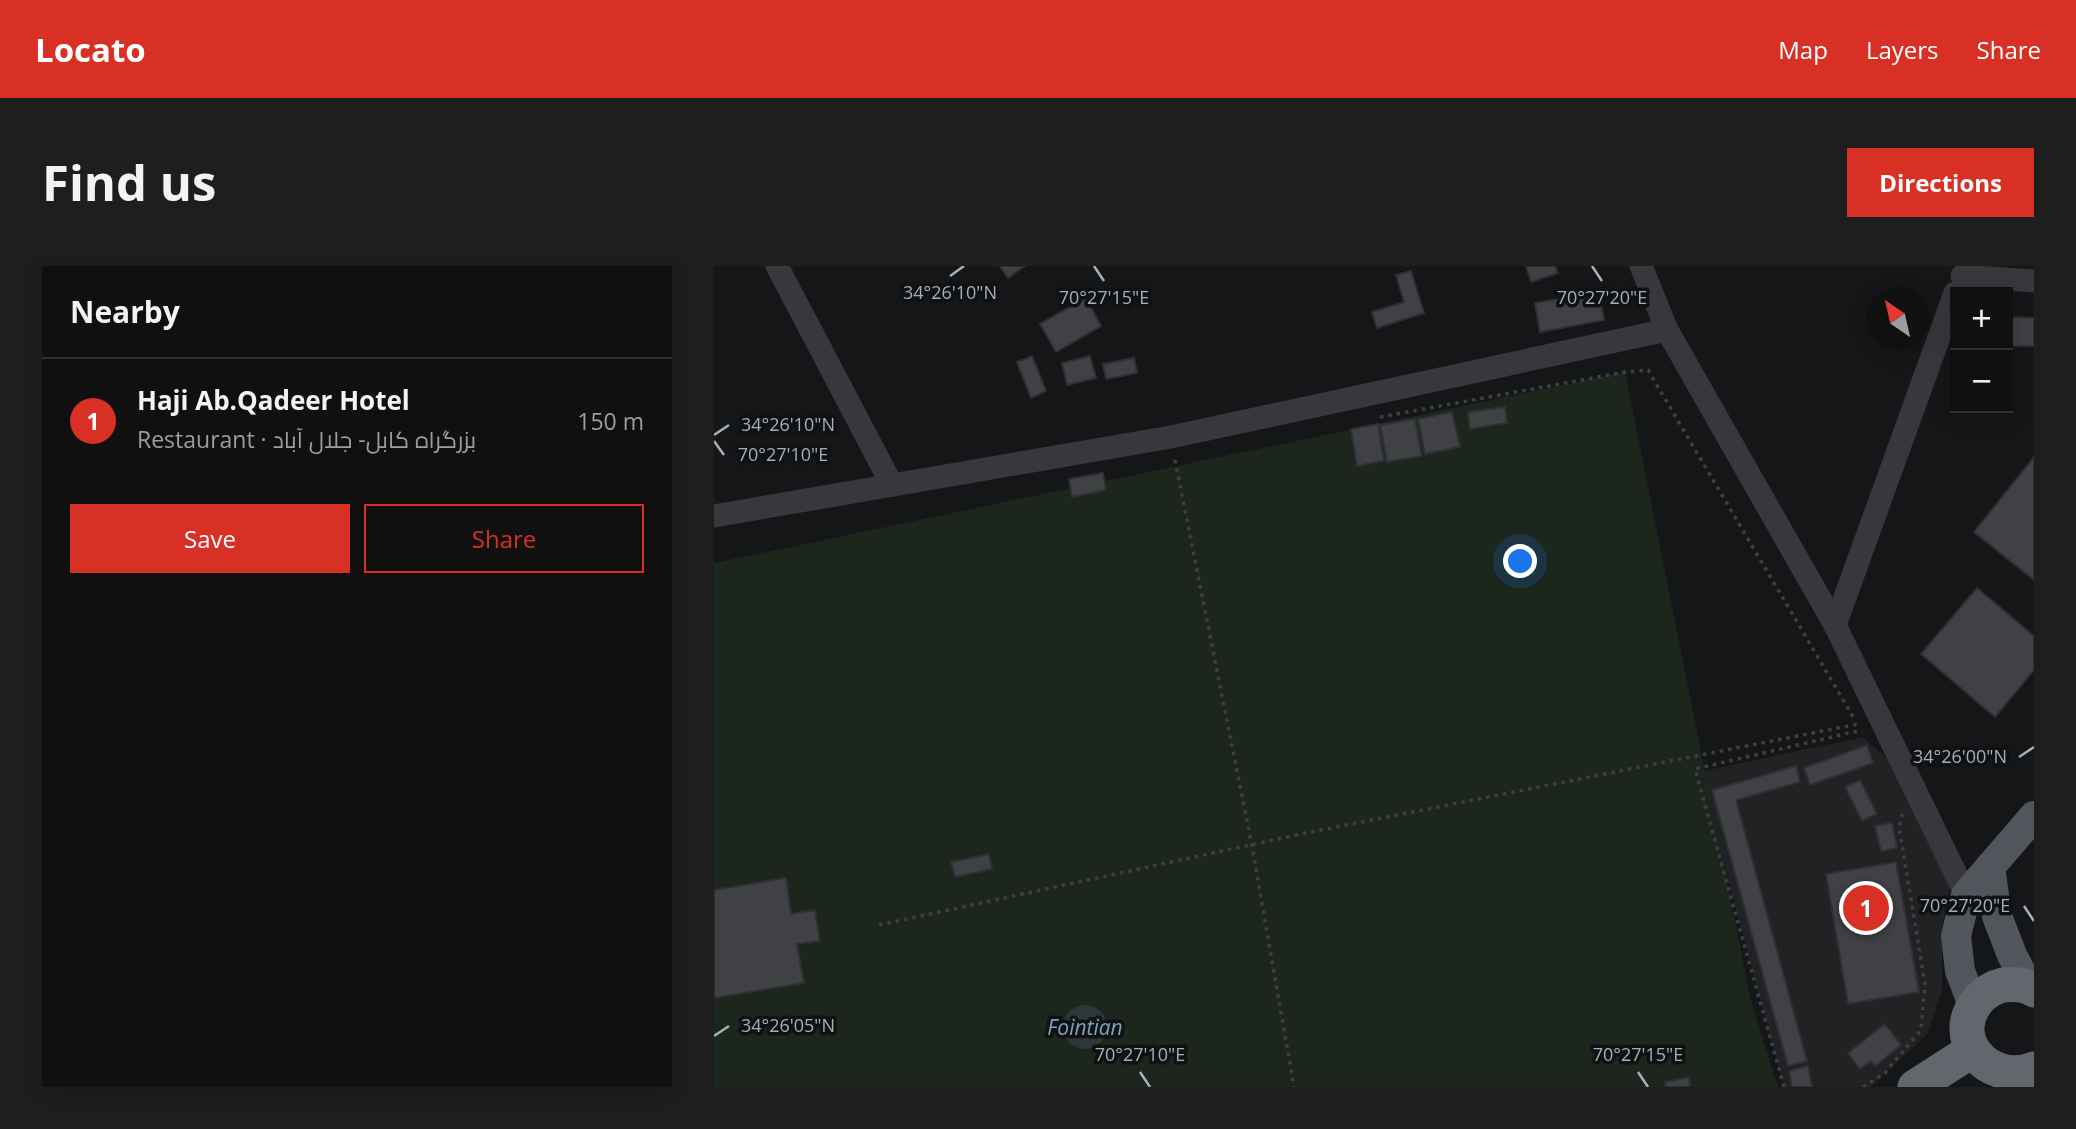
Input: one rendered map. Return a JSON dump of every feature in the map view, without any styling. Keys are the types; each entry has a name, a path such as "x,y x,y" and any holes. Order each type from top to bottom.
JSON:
{"highway":[{"path":"2011,1077 1994,1072 1981,1064 1971,1051 1966,1036 1967,1020 1973,1005 1984,993 1998,986 2014,984 2032,989"},
{"path":"1915,1087 1971,1051"}],"main road":[{"path":"1973,1005 1960,971 1956,936 1966,895 2034,816"},
{"path":"1990,867 1997,916 2012,955 2032,989"}],"street":[{"path":"777,266 892,485"},
{"path":"1641,266 1667,330 1835,625 1871,730 1966,895"},
{"path":"1835,625 1957,282 2034,282"},
{"path":"714,516 1171,437 1667,330"}],"path":[{"path":"1374,418 1648,370 1857,724 1871,730"},
{"path":"1171,437 1252,846 1294,1087"},
{"path":"879,925 1301,834 1857,724 1871,730"},
{"path":"1784,1087 1695,769 1871,730"},
{"path":"1863,1087 1885,1073 1921,1030 1925,985 1899,827 1904,810"}],"shaded area":[{"path":"1625,372 1751,1001 1778,1087 714,1087 714,563"},
{"path":"1863,737 1895,766 1953,879 1946,901 1942,933 1942,990 1928,1033 1871,1087 1784,1087 1699,772"}],"water":[{"name":"Fointian","path":"1085,1005 1100,1012 1107,1027 1100,1042 1085,1049 1070,1042 1063,1027 1070,1012"}],"building":[{"path":"1000,266 1025,266 1008,278"},
{"path":"1526,266 1555,266 1558,273 1531,282"},
{"path":"1411,271 1424,313 1377,328 1372,312 1404,302 1396,275"},
{"path":"1599,292 1604,320 1540,332 1535,303"},
{"path":"1086,298 1101,326 1056,352 1040,324"},
{"path":"2013,317 2034,318 2034,346 2013,346"},
{"path":"1032,356 1046,391 1031,398 1017,362"},
{"path":"1090,356 1096,378 1067,385 1062,363"},
{"path":"1134,358 1137,373 1106,379 1103,364"},
{"path":"1505,407 1507,423 1470,429 1468,412"},
{"path":"1452,412 1460,447 1425,454 1418,419"},
{"path":"1415,419 1422,456 1387,462 1380,425"},
{"path":"1378,424 1384,461 1357,466 1351,429"},
{"path":"2034,457 2034,580 1974,532"},
{"path":"1103,473 1106,490 1072,497 1069,479"},
{"path":"1977,588 2034,636 2034,670 1995,717 1921,654"},
{"path":"1867,745 1873,763 1810,785 1804,768"},
{"path":"1796,766 1800,782 1736,800 1807,1061 1788,1066 1712,790"},
{"path":"1860,780 1877,814 1862,821 1845,787"},
{"path":"1892,823 1897,848 1881,851 1875,826"},
{"path":"989,854 992,869 955,877 951,862"},
{"path":"1896,862 1919,992 1848,1004 1826,874"},
{"path":"786,878 791,914 815,910 820,941 797,944 804,983 714,998 714,890"},
{"path":"1885,1024 1901,1045 1875,1066 1871,1061 1860,1069 1848,1053"},
{"path":"1808,1066 1812,1087 1792,1087 1789,1071"},
{"path":"1689,1077 1690,1087 1666,1087 1665,1082"}],"place":[{"name":"Haji Ab.Qadeer Hotel","path":"1866,908"}]}
